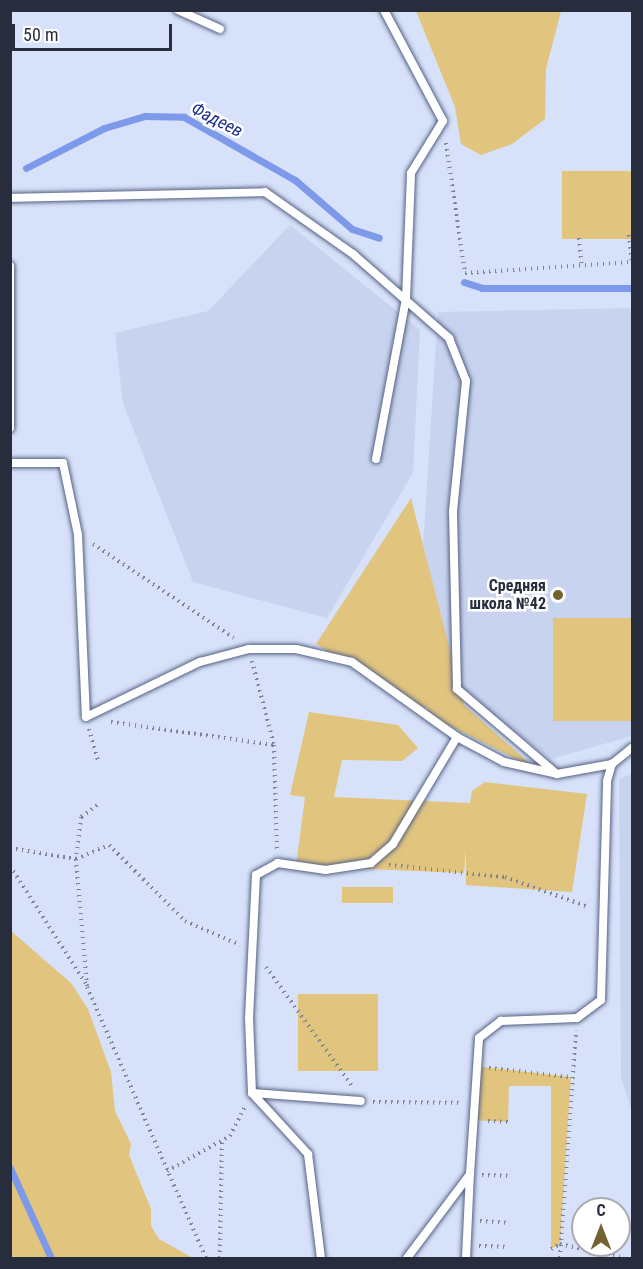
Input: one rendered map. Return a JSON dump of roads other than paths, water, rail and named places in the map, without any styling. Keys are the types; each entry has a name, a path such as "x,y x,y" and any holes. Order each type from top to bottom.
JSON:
{"lane":[{"path":"178,10 220,30"},
{"path":"376,459 406,299 411,174 443,121 384,10"},
{"path":"10,198 265,192 353,254 449,338 466,381 453,512 457,689 557,774"},
{"path":"10,266 10,428"},
{"path":"10,463 63,463 78,535 86,717 200,662 249,649 297,649 352,662 457,737 504,762 557,774 612,764 633,748"},
{"path":"321,1258 308,1154 252,1094 249,1018 256,875 278,864 326,870 371,864 393,844 457,737"},
{"path":"466,1258 474,1066 479,1038 501,1022 577,1018 601,1000 607,782 612,764"},
{"path":"252,1094 361,1101"},
{"path":"406,1258 470,1174"}],"waterway":[{"name":"Фадеев","path":"26,168 104,128 145,116 184,117 295,180 352,229 379,238"},
{"name":"Фадеев","path":"464,282 482,288 632,288"},
{"path":"10,1168 51,1258"}],"place":[{"name":"Средняя школа №42","path":"558,595"}]}
